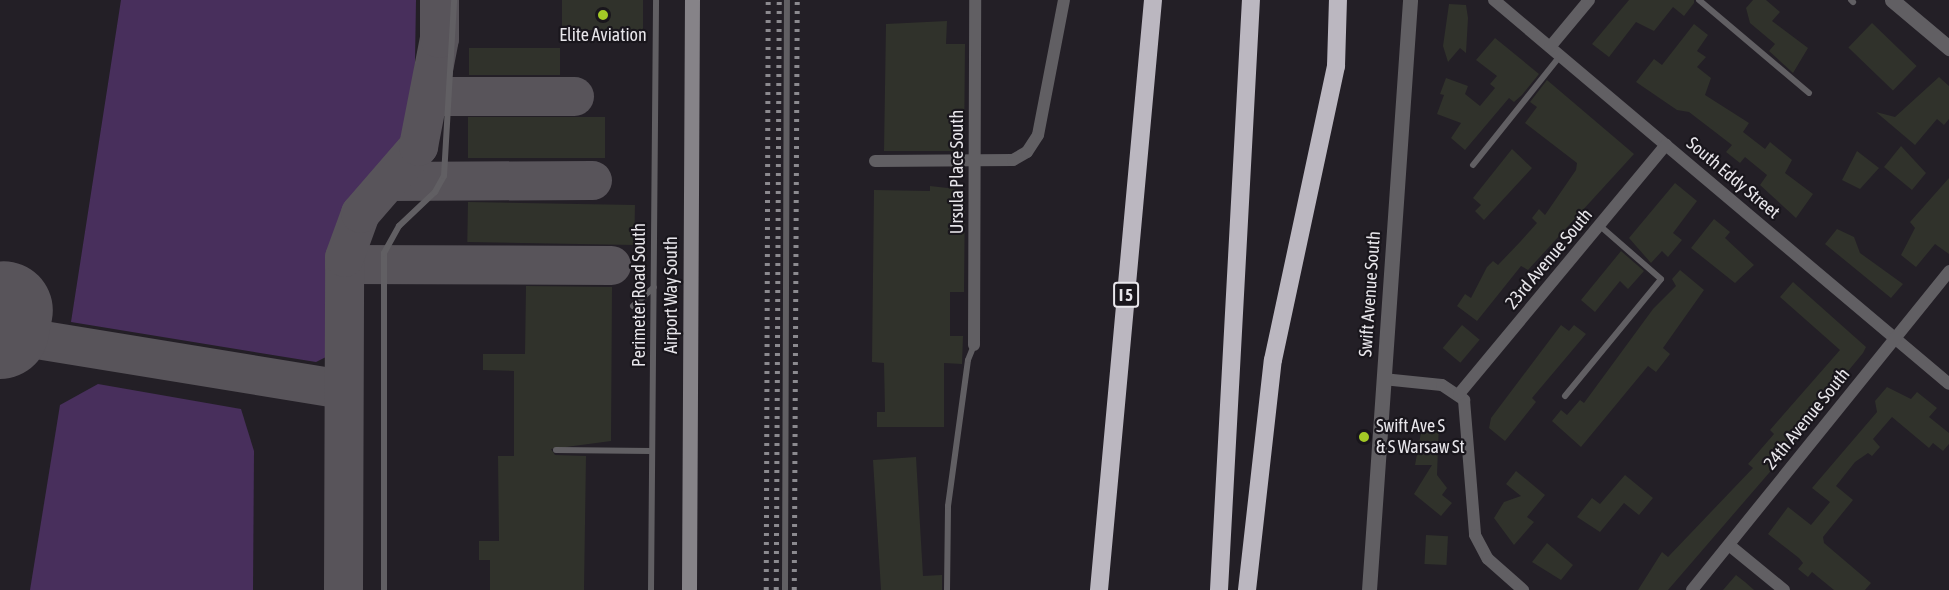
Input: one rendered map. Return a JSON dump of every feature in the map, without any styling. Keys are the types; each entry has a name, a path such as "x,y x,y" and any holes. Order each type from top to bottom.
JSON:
{"highway":[{"name":"I 5","path":"1099,590 1153,0"},
{"path":"1219,590 1251,0"},
{"path":"1247,590 1273,360 1336,66 1338,0"}],"main road":[{"name":"Airport Way South","path":"689,590 692,0"}],"street":[{"name":"Ursula Place South","path":"975,0 975,345"},
{"path":"875,161 1013,160 1028,152 1038,135 1064,0"},
{"name":"Swift Avenue South","path":"1369,590 1410,0"},
{"name":"South Eddy Street","path":"1494,0 1949,384"},
{"path":"1555,51 1589,0"},
{"path":"1892,0 1949,48"},
{"name":"23rd Avenue South","path":"1459,394 1666,145"},
{"name":"24th Avenue South","path":"1692,590 1949,271"},
{"path":"1383,379 1442,385 1459,394 1466,406 1475,535 1488,559 1523,590"},
{"path":"1729,545 1784,590"}],"lane":[{"path":"384,590 384,253 389,239 444,176 454,0"},
{"name":"Perimeter Road South","path":"651,590 656,0"},
{"path":"785,590 787,0"},
{"path":"1699,0 1809,93"},
{"path":"1473,165 1555,51"},
{"path":"1565,396 1661,279 1600,226"},
{"path":"633,306 654,287"},
{"path":"947,590 948,506 968,360 975,345"},
{"path":"555,450 651,451"}],"shaded area":[{"path":"121,0 416,0 414,122 408,148 337,230 330,265 334,347 328,356 316,362 71,322"},
{"path":"98,384 241,409 254,451 253,590 30,590 60,405"}],"building":[{"name":"Elite Aviation","path":"562,0 643,0 643,30 562,30"},
{"path":"1629,0 1694,0 1694,3 1684,16 1673,7 1654,31 1636,22 1609,57 1592,44"},
{"path":"1753,0 1766,0 1780,12 1772,21 1808,48 1793,73 1769,51 1775,44 1750,23 1746,8"},
{"path":"1449,4 1466,5 1468,18 1466,53 1460,48 1448,62 1443,46"},
{"path":"947,21 946,44 965,44 964,151 884,151 886,24"},
{"path":"1872,23 1917,66 1893,91 1848,47"},
{"path":"1694,24 1708,35 1697,51 1706,57 1697,67 1711,78 1705,95 1749,123 1743,132 1765,149 1770,142 1792,160 1785,173 1813,194 1796,218 1760,185 1767,175 1745,157 1740,163 1726,152 1732,145 1689,112 1677,110 1636,82 1654,59 1662,65"},
{"path":"1495,38 1539,74 1514,102 1509,98 1465,150 1451,138 1461,123 1437,114 1444,95 1440,94 1446,78 1468,86 1465,94 1480,106 1495,88 1490,84 1497,76 1476,60"},
{"path":"469,48 560,48 560,75 469,75"},
{"path":"1939,77 1949,86 1949,119 1944,125 1937,119 1915,145 1876,112 1895,117"},
{"path":"1547,80 1634,154 1528,270 1521,266 1477,321 1457,306 1465,294 1471,298 1487,267 1493,261 1498,265 1537,223 1532,218 1539,209 1545,215 1576,170 1577,163 1525,123 1537,107 1530,102"},
{"path":"468,117 605,117 605,158 468,158"},
{"path":"1901,146 1926,173 1912,190 1884,167"},
{"path":"1512,149 1532,168 1484,220 1475,211 1481,205 1473,198"},
{"path":"1857,151 1879,168 1860,189 1842,180"},
{"path":"1949,178 1949,254 1935,244 1916,267 1901,255 1915,228 1910,222"},
{"path":"1675,183 1697,201 1673,233 1682,240 1668,257 1662,251 1651,263 1629,238"},
{"path":"930,186 965,190 964,292 950,292 950,336 963,336 962,364 944,363 944,427 877,427 877,412 885,412 884,363 872,362 874,190 930,191"},
{"path":"468,202 635,205 634,245 467,242"},
{"path":"1714,219 1730,232 1725,238 1754,265 1735,283 1691,248"},
{"path":"1837,229 1854,237 1860,253 1903,284 1891,298 1825,244"},
{"path":"1621,251 1644,271 1628,289 1620,281 1595,312 1581,300"},
{"path":"1680,270 1704,290 1663,348 1670,354 1656,372 1648,366 1581,447 1552,421 1561,410 1567,415 1580,400 1584,403 1653,309 1676,286 1672,279"},
{"path":"1793,282 1866,347 1863,353 1820,405 1819,415 1668,590 1638,590 1662,552 1668,557 1753,468 1748,464 1774,434 1770,430 1840,350 1780,297"},
{"path":"526,286 612,287 611,441 551,449 555,455 586,456 584,590 490,590 490,560 479,560 479,541 499,541 498,456 514,456 514,371 483,370 483,354 525,354"},
{"path":"1462,325 1480,340 1460,363 1443,348"},
{"path":"1561,325 1569,331 1574,325 1586,334 1532,398 1536,402 1505,441 1489,428 1491,418"},
{"path":"1887,387 1911,399 1917,392 1937,408 1929,417 1949,433 1949,444 1943,451 1933,443 1929,448 1892,417 1873,439 1880,447 1872,456 1868,453 1855,462 1836,486 1853,500 1823,537 1824,543 1871,583 1865,590 1834,590 1812,572 1808,577 1798,569 1803,563 1799,558 1768,534 1788,507 1811,525 1830,502 1812,488 1877,412 1875,401"},
{"path":"1423,422 1439,422 1437,475 1447,488 1442,495 1452,503 1441,516 1414,494 1432,465 1415,465"},
{"path":"916,457 923,576 942,575 942,590 881,590 873,460"},
{"path":"1516,471 1545,495 1527,517 1534,522 1514,545 1494,518 1504,502 1521,496 1506,484"},
{"path":"1625,475 1653,498 1639,515 1624,503 1600,532 1577,517 1592,498 1600,504"},
{"path":"1426,535 1448,536 1446,565 1424,564"},
{"path":"1547,543 1573,565 1561,580 1532,562"},
{"path":"1736,575 1745,582 1754,590 1723,590"}],"taxiway":[{"path":"343,590 344,257 360,213 418,146 439,38 439,0"},
{"path":"429,96 574,96"},
{"path":"390,181 592,180"},
{"path":"344,264 611,265"},
{"path":"0,333 342,389"}],"runway":[{"path":"0,330 4,310"}],"railway":[{"path":"766,590 768,0"},
{"path":"776,590 779,0"},
{"path":"794,590 797,0"}],"place":[{"name":"Elite Aviation","path":"603,15"},
{"name":"Swift Ave S & S Warsaw St","path":"1364,437"}]}
